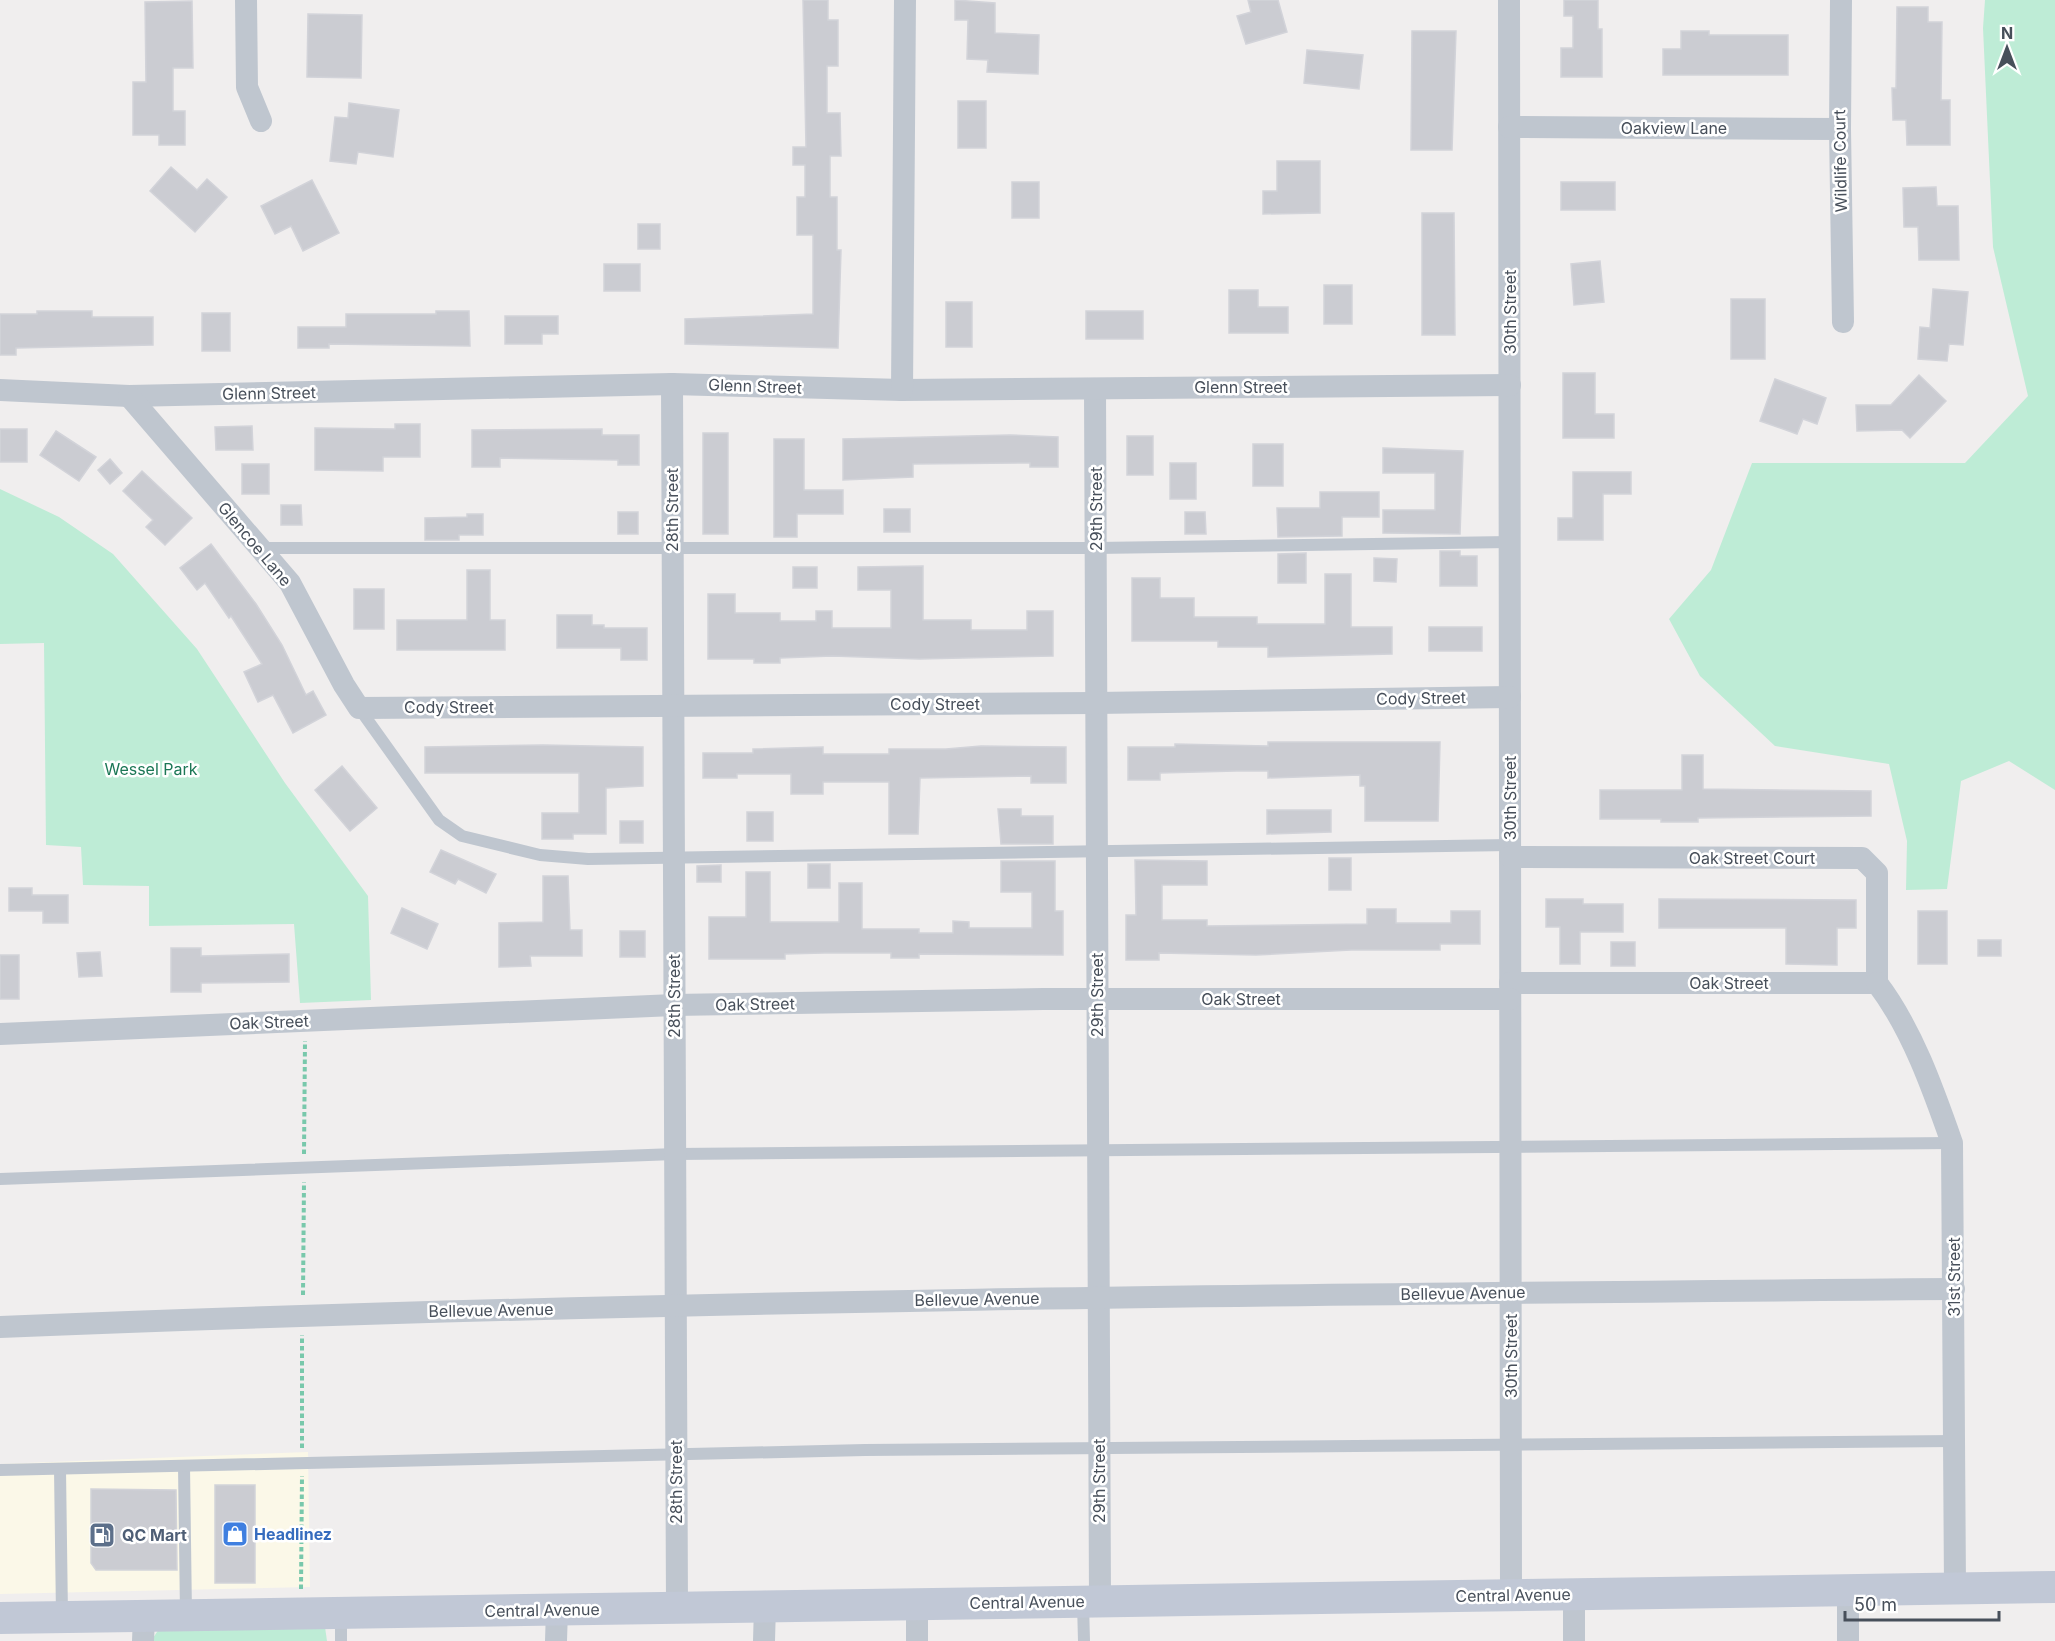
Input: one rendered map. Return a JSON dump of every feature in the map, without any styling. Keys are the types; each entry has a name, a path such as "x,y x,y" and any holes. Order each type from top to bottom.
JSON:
{"street":[{"path":"246,0 247,87 261,121"},
{"path":"902,390 905,0"},
{"name":"30th Street","path":"1509,0 1511,1595"},
{"name":"Wildlife Court","path":"1841,0 1840,129 1843,322"},
{"name":"Oakview Lane","path":"1509,127 1840,129"},
{"name":"Glenn Street","path":"0,390 129,396 672,384 902,390 1510,386"},
{"name":"28th Street","path":"672,384 677,1608"},
{"name":"29th Street","path":"1091,1601 1099,1449 1095,389"},
{"name":"Glencoe Lane","path":"129,396 290,583 344,685 359,708"},
{"name":"Cody Street","path":"359,708 1096,703 1510,697"},
{"name":"Oak Street Court","path":"1510,851 1862,858 1877,873 1877,983"},
{"name":"Oak Street","path":"0,1034 674,1005 1877,983"},
{"name":"31st Street","path":"1877,983 1891,1002 1933,1089 1953,1143 1955,1588"},
{"name":"Bellevue Avenue","path":"0,1327 302,1314 1098,1296 1954,1289"},
{"name":"Central Avenue","path":"0,1618 62,1617 144,1629 186,1616 341,1627 556,1610 2055,1587"},
{"path":"1848,1590 1848,1641"},
{"path":"1574,1594 1574,1641"},
{"path":"917,1604 917,1641"},
{"path":"765,1606 765,1641"},
{"path":"556,1610 556,1641"}],"lane":[{"path":"259,548 1096,548 1510,542"},
{"path":"359,708 439,820 462,836 540,855 588,859 1097,849 1510,851"},
{"path":"0,1179 675,1154 1953,1143"},
{"path":"0,1470 676,1455 1954,1441"},
{"path":"184,1466 186,1616"},
{"path":"60,1469 62,1617"},
{"path":"1084,1641 1091,1601"}],"shaded area":[{"path":"308,1452 310,1587 0,1594 0,1464"}],"green space":[{"path":"1985,0 2055,0 2055,790 2009,761 1961,781 1947,889 1906,890 1907,841 1889,764 1775,746 1700,676 1669,619 1711,570 1752,463 1965,463 2028,396 1993,247 1983,28"},
{"name":"Wessel Park","path":"0,489 59,517 113,554 197,649 285,783 368,896 371,1000 300,1003 294,924 149,926 149,886 83,885 81,847 46,845 44,643 0,644"},
{"path":"324,1620 327,1641 151,1641 163,1623"}],"building":[{"path":"803,0 828,0 828,20 838,20 838,66 827,66 827,113 840,113 841,156 830,156 830,197 837,197 837,250 841,250 838,348 685,344 685,319 813,314 813,235 797,235 797,197 805,197 805,165 793,165 793,147 806,147"},
{"path":"955,0 995,3 995,33 1039,35 1038,74 987,72 988,60 967,59 968,20 955,20"},
{"path":"1248,0 1278,0 1287,32 1246,44 1237,16 1251,12"},
{"path":"1564,0 1598,0 1598,29 1602,29 1602,77 1561,77 1561,48 1573,48 1573,16 1564,16"},
{"path":"192,1 193,68 173,68 173,111 185,111 185,145 159,145 159,135 133,135 133,82 146,82 145,2"},
{"path":"1897,7 1928,7 1928,22 1942,22 1941,100 1950,100 1950,145 1907,145 1906,120 1893,120 1892,88 1896,88"},
{"path":"308,14 362,15 361,78 307,77"},
{"path":"1412,31 1456,31 1452,150 1411,150"},
{"path":"1681,31 1709,31 1709,35 1788,35 1788,75 1663,75 1663,49 1681,49"},
{"path":"1307,50 1363,55 1359,89 1304,83"},
{"path":"958,101 986,101 986,148 958,148"},
{"path":"349,103 399,110 393,157 358,152 356,164 330,161 335,117 348,118"},
{"path":"1277,161 1320,161 1320,213 1263,214 1263,191 1277,191"},
{"path":"171,167 197,190 207,179 227,197 195,232 150,191"},
{"path":"312,180 339,233 303,251 291,226 275,234 261,206"},
{"path":"1012,182 1039,182 1039,218 1012,218"},
{"path":"1561,182 1615,182 1615,210 1561,210"},
{"path":"1936,187 1937,206 1958,206 1959,260 1919,260 1918,227 1904,227 1903,188"},
{"path":"1422,213 1454,213 1455,335 1422,335"},
{"path":"638,224 660,224 660,249 638,249"},
{"path":"1600,261 1604,302 1574,305 1571,264"},
{"path":"604,264 640,264 640,291 604,291"},
{"path":"1324,285 1352,285 1352,324 1324,324"},
{"path":"1933,289 1968,292 1963,345 1949,344 1947,361 1918,359 1920,327 1930,328"},
{"path":"1229,290 1258,290 1258,307 1288,307 1288,333 1229,333"},
{"path":"1731,299 1765,299 1765,359 1731,359"},
{"path":"946,302 972,302 972,347 946,347"},
{"path":"37,311 92,311 92,317 153,317 153,345 16,348 16,355 0,355 0,314 37,314"},
{"path":"436,311 469,311 470,346 329,344 329,348 298,348 298,327 346,327 346,314 436,314"},
{"path":"1086,311 1143,311 1143,339 1086,339"},
{"path":"202,313 230,313 230,351 202,351"},
{"path":"505,316 558,316 558,334 542,334 542,344 505,344"},
{"path":"1563,373 1595,373 1595,414 1614,414 1614,438 1563,438"},
{"path":"1919,375 1946,401 1910,438 1902,430 1857,431 1856,405 1891,405"},
{"path":"1775,379 1826,398 1817,424 1803,419 1797,434 1760,421"},
{"path":"395,424 420,424 420,457 383,457 383,471 315,470 315,428 395,429"},
{"path":"252,426 253,450 216,450 215,427"},
{"path":"0,429 27,429 27,462 0,462"},
{"path":"602,429 602,435 639,435 639,465 618,465 618,460 500,458 500,467 472,467 472,430"},
{"path":"56,431 96,457 79,481 40,455"},
{"path":"703,433 728,433 728,534 703,534"},
{"path":"1010,435 1058,437 1058,467 1030,467 1030,463 913,464 913,477 843,480 843,439"},
{"path":"1127,436 1153,436 1153,475 1127,475"},
{"path":"774,439 804,439 804,490 843,490 843,514 797,514 797,537 774,537"},
{"path":"1253,444 1283,444 1283,486 1253,486"},
{"path":"1383,448 1463,451 1460,534 1383,533 1383,510 1435,510 1435,473 1383,473"},
{"path":"110,459 122,473 110,484 98,470"},
{"path":"1170,463 1196,463 1196,499 1170,499"},
{"path":"242,464 269,464 269,494 242,494"},
{"path":"142,471 192,518 165,545 146,527 153,520 123,491"},
{"path":"1573,472 1631,472 1631,494 1603,494 1603,540 1558,540 1558,518 1573,518"},
{"path":"1320,492 1379,492 1379,517 1342,517 1342,536 1278,537 1277,508 1320,508"},
{"path":"281,505 301,505 302,525 281,525"},
{"path":"884,509 910,509 910,532 884,532"},
{"path":"618,512 638,512 638,534 618,534"},
{"path":"1185,512 1205,512 1206,534 1185,534"},
{"path":"467,514 483,514 483,535 459,535 459,540 425,540 425,518 467,517"},
{"path":"211,544 256,604 282,645 306,695 313,691 326,715 293,733 273,695 258,702 244,672 262,664 231,616 229,618 205,583 197,590 180,568"},
{"path":"1440,551 1460,551 1460,556 1477,556 1477,586 1440,586"},
{"path":"1306,553 1306,583 1278,583 1278,554"},
{"path":"1374,558 1397,559 1396,582 1374,581"},
{"path":"923,566 923,620 971,620 971,630 1027,630 1027,611 1053,611 1053,656 919,659 832,656 780,658 780,663 754,663 754,659 708,659 708,594 735,594 735,613 780,613 780,621 816,621 816,611 832,611 832,628 891,628 891,590 858,590 858,567"},
{"path":"793,567 817,567 817,588 793,588"},
{"path":"467,570 490,570 490,620 505,620 505,650 397,650 397,620 467,620"},
{"path":"1325,574 1351,574 1351,627 1392,627 1392,654 1268,657 1268,647 1218,647 1218,641 1132,641 1132,578 1160,578 1160,598 1194,598 1194,617 1257,617 1257,624 1325,624"},
{"path":"354,589 384,589 384,629 354,629"},
{"path":"557,615 592,615 592,625 604,625 604,628 647,628 647,660 621,660 621,648 557,648"},
{"path":"1429,627 1482,627 1482,651 1429,651"},
{"path":"1268,742 1440,742 1438,821 1365,821 1365,786 1360,786 1360,775 1268,778 1268,771 1236,771 1160,773 1160,780 1128,780 1128,747 1175,747 1175,744 1268,746"},
{"path":"543,745 643,747 643,786 606,788 606,834 573,834 573,839 542,839 542,813 579,813 579,773 425,773 425,747"},
{"path":"981,746 1066,747 1066,783 1031,783 1031,776 920,778 918,834 889,834 889,782 823,782 823,794 791,794 791,774 737,774 737,778 703,778 703,753 753,753 753,749 823,747 823,754 889,754 889,749 946,749"},
{"path":"1682,755 1703,755 1703,789 1871,791 1871,816 1698,818 1698,822 1661,822 1661,819 1600,819 1600,790 1682,790"},
{"path":"342,766 377,808 350,831 315,790"},
{"path":"998,809 1021,809 1021,816 1053,816 1053,844 1001,844"},
{"path":"1267,810 1331,810 1331,832 1267,834"},
{"path":"747,812 773,812 773,841 747,841"},
{"path":"620,821 643,821 643,843 620,843"},
{"path":"441,850 496,874 486,893 458,879 455,884 430,872"},
{"path":"1329,858 1351,858 1351,890 1329,890"},
{"path":"1135,860 1207,861 1207,885 1162,885 1162,920 1207,920 1207,926 1367,924 1367,909 1396,909 1396,923 1451,923 1451,911 1480,911 1480,944 1440,944 1440,950 1351,950 1256,955 1159,953 1159,960 1126,960 1126,915 1136,915"},
{"path":"1001,861 1055,861 1055,911 1063,911 1063,955 919,954 919,958 891,958 891,953 824,953 785,954 785,959 709,959 709,917 746,917 746,872 770,872 770,922 839,922 839,883 862,883 862,929 919,929 919,933 953,933 953,921 969,922 969,928 1032,928 1032,892 1001,892"},
{"path":"808,864 830,864 830,888 808,888"},
{"path":"721,865 721,882 697,882 697,866"},
{"path":"543,876 568,876 570,930 582,930 582,956 530,956 531,966 499,967 499,923 543,922"},
{"path":"9,888 32,888 32,895 68,895 68,923 43,923 43,911 9,911"},
{"path":"1546,899 1583,899 1583,904 1623,904 1623,932 1580,932 1580,964 1560,964 1560,927 1546,927"},
{"path":"1659,899 1856,900 1856,928 1837,928 1837,965 1786,964 1786,928 1659,928"},
{"path":"402,908 438,924 427,949 391,933"},
{"path":"1918,911 1947,911 1947,964 1918,964"},
{"path":"620,931 645,931 645,957 620,957"},
{"path":"1978,940 2001,940 2001,956 1978,956"},
{"path":"1611,942 1635,942 1635,966 1611,966"},
{"path":"171,948 201,948 201,956 289,954 289,982 201,983 201,992 171,992"},
{"path":"100,952 102,976 79,977 77,953"},
{"path":"0,955 19,955 19,999 0,999"},
{"name":"Headlinez","path":"215,1485 255,1485 255,1583 215,1583"},
{"path":"91,1489 176,1490 177,1570 96,1570 91,1563"}],"place":[{"name":"Headlinez","path":"235,1534"},
{"name":"QC Mart","path":"102,1535"}]}
